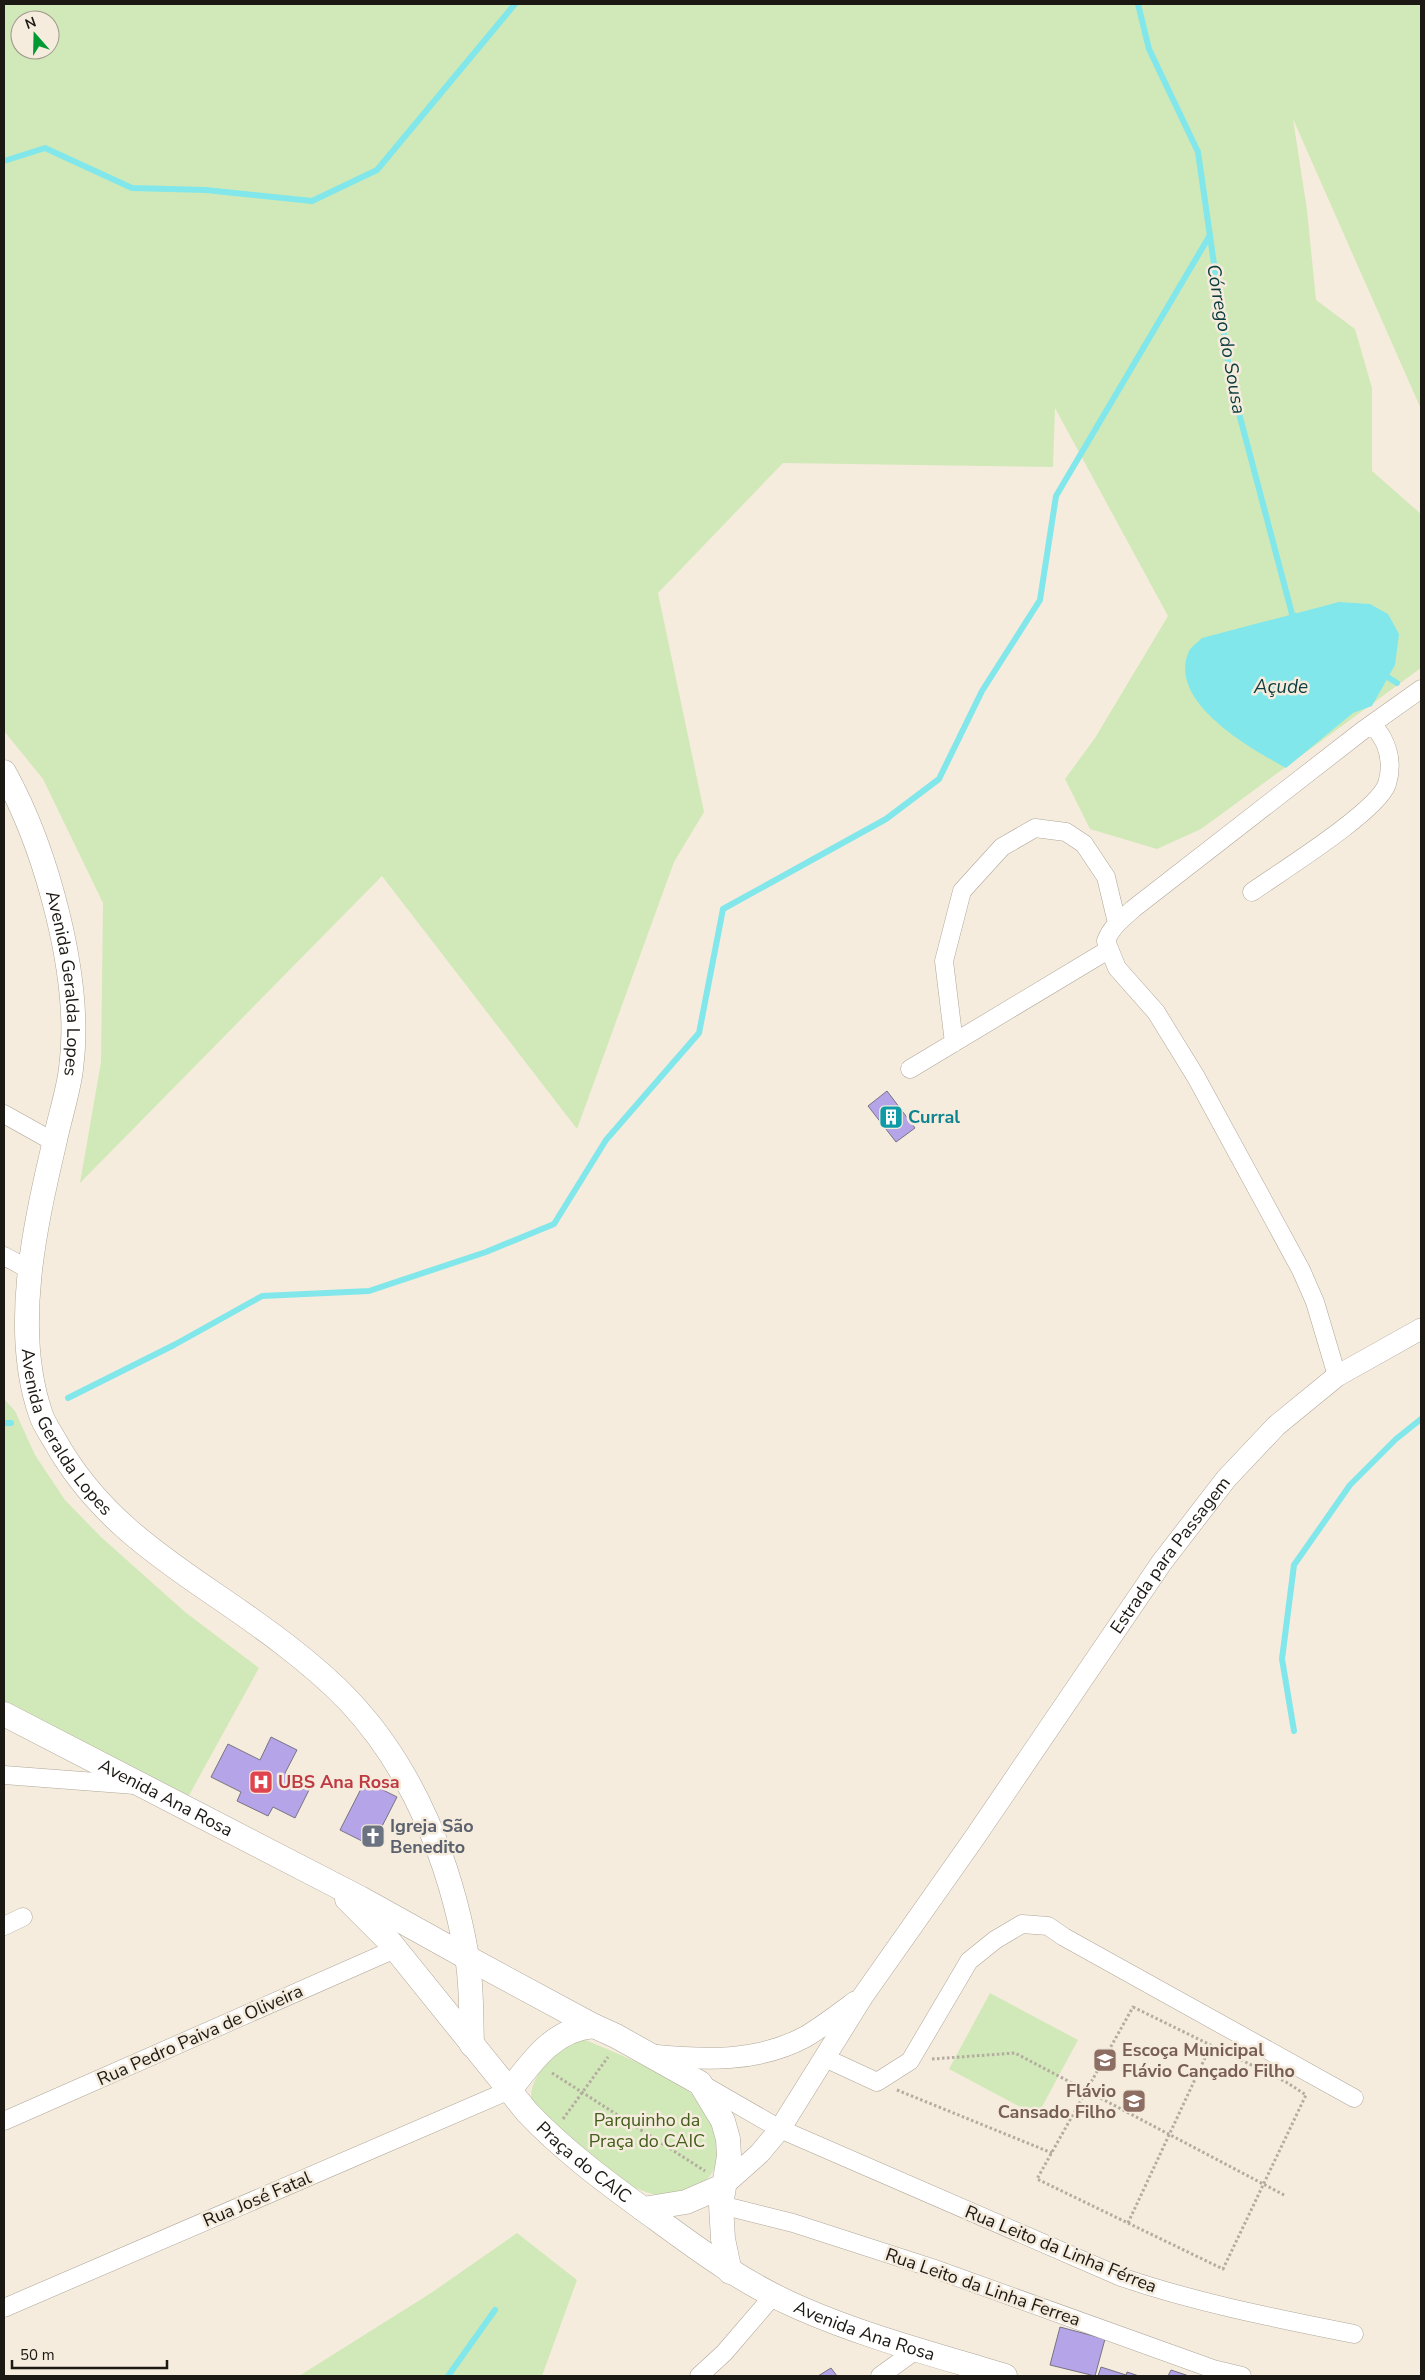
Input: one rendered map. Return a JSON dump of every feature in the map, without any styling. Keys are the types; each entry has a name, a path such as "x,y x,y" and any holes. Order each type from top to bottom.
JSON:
{"main road":[{"name":"Avenida Geralda Lopes","path":"4,772 39,854 64,948 73,999 74,1033 71,1072 54,1142 30,1270 26,1325 31,1377 42,1417 70,1467 102,1507 138,1541 233,1608 302,1660 348,1699 381,1739 411,1789 438,1845 453,1894 468,1958 472,2045"},
{"name":"Avenida Ana Rosa","path":"4,1714 328,1881 594,2026"},
{"name":"Avenida Ana Rosa","path":"328,1881 395,1949 527,2112"},
{"path":"510,2090 533,2060 560,2037 575,2029 594,2026 700,2082 722,2121 728,2139 729,2156 722,2196 723,2239 730,2272"},
{"name":"Praça do CAIC","path":"527,2112 578,2161 704,2256 730,2272"},
{"path":"642,2209 722,2196"},
{"name":"Avenida Ana Rosa","path":"730,2272 773,2296 848,2327 916,2350 1005,2376"}],"street":[{"path":"1338,1376 1315,1302 1301,1270 1175,1040 1156,1012 1117,968 1108,950 1106,941 1109,933 1117,923 1372,724 1421,689"},
{"path":"1252,892 1356,818 1375,802 1386,785 1389,766 1388,750 1384,736 1372,724"},
{"path":"954,1043 944,960 962,891 1002,847 1035,828 1066,832 1084,844 1106,877 1117,923"},
{"path":"910,1069 1108,950"},
{"path":"4,1114 54,1142"},
{"path":"4,1256 30,1270"},
{"name":"Estrada para Passagem","path":"722,2196 780,2129 864,1996 975,1837 1162,1562 1226,1479 1276,1426 1338,1376 1421,1329"},
{"path":"4,1776 141,1786"},
{"path":"4,1926 23,1918"},
{"path":"825,2058 877,2082 910,2061 969,1961 995,1940 1022,1924 1048,1926 1064,1937 1354,2098"},
{"name":"Rua Pedro Paiva de Oliveira","path":"4,2121 395,1949"},
{"path":"651,2055 726,2060 764,2053 804,2037 864,1996"},
{"name":"Rua Leito da Linha Férrea","path":"700,2082 780,2129 1121,2277 1176,2296 1354,2334"},
{"name":"Rua José Fatal","path":"4,2308 510,2090"},
{"name":"Rua Leito da Linha Ferrea","path":"722,2196 792,2222 923,2265 1213,2369 1242,2376"},
{"path":"699,2376 724,2353 773,2296"},
{"path":"880,2376 916,2350"}],"path":[{"path":"1133,2007 1286,2082 1306,2095 1223,2269 1037,2179 1086,2091 1133,2007"},
{"path":"1128,2223 1222,2024"},
{"path":"550,2135 611,2052"},
{"path":"910,2061 1015,2052 1286,2196"},
{"path":"533,2060 711,2175 722,2196"},
{"path":"877,2082 1052,2153"}],"green space":[{"path":"4,4 1421,4 1421,409 1293,119 1307,210 1316,300 1355,329 1372,388 1372,471 1421,514 1421,668 1201,829 1157,849 1090,829 1065,779 1095,738 1168,616 1055,408 1053,467 783,463 658,593 704,812 674,862 577,1129 382,876 80,1183 101,1062 103,903 43,779 4,731"},
{"path":"4,1399 15,1411 35,1455 65,1500 101,1537 185,1612 259,1668 187,1799 4,1703"},
{"path":"990,1993 1078,2040 1037,2116 949,2069"},
{"name":"Parquinho da Praça do CAIC","path":"581,2038 664,2076 680,2085 703,2105 711,2118 716,2132 718,2147 717,2160 712,2172 704,2182 692,2190 665,2195 652,2194 633,2187 585,2153 531,2100 535,2080 547,2063"},
{"path":"517,2233 577,2280 542,2376 299,2376 431,2293"}],"water":[{"name":"Açude","path":"1339,602 1370,604 1388,614 1399,634 1395,665 1372,706 1353,713 1286,768 1234,736 1216,722 1201,705 1190,688 1185,670 1189,651 1202,638"}],"building":[{"name":"Curral","path":"887,1091 915,1128 896,1142 868,1106"},
{"name":"UBS Ana Rosa","path":"271,1737 297,1750 285,1773 311,1786 295,1818 273,1807 268,1816 237,1801 241,1792 211,1777 228,1744 260,1760"},
{"path":"365,1781 397,1797 372,1846 340,1830"},
{"path":"1060,2327 1105,2339 1095,2376 1050,2365"},
{"path":"1101,2367 1126,2375 1126,2376 1098,2376"},
{"path":"831,2368 837,2376 818,2376"},
{"path":"1171,2370 1189,2376 1168,2376"},
{"path":"1127,2372 1139,2376 1126,2376"}],"waterway":[{"path":"4,161 45,148 132,188 206,190 312,201 377,170 515,4"},
{"name":"Córrego do Sousa","path":"1138,4 1149,49 1198,152 1231,383 1292,614 1298,618"},
{"path":"68,1398 174,1345 262,1296 369,1291 486,1252 554,1224 606,1140 699,1033 723,909 886,819 939,779 982,691 1040,600 1056,496 1210,235"},
{"name":"Córrego do Sousa","path":"1381,673 1397,683"},
{"path":"1294,1731 1282,1659 1294,1565 1350,1485 1396,1439 1421,1419"},
{"path":"4,1423 11,1423"},
{"path":"448,2376 495,2310"}],"place":[{"name":"Curral","path":"891,1117"},
{"name":"UBS Ana Rosa","path":"261,1782"},
{"name":"Igreja São Benedito","path":"373,1836"},
{"name":"Escoça Municipal Flávio Cançado Filho","path":"1105,2060"},
{"name":"Flávio Cansado Filho","path":"1134,2101"}]}
